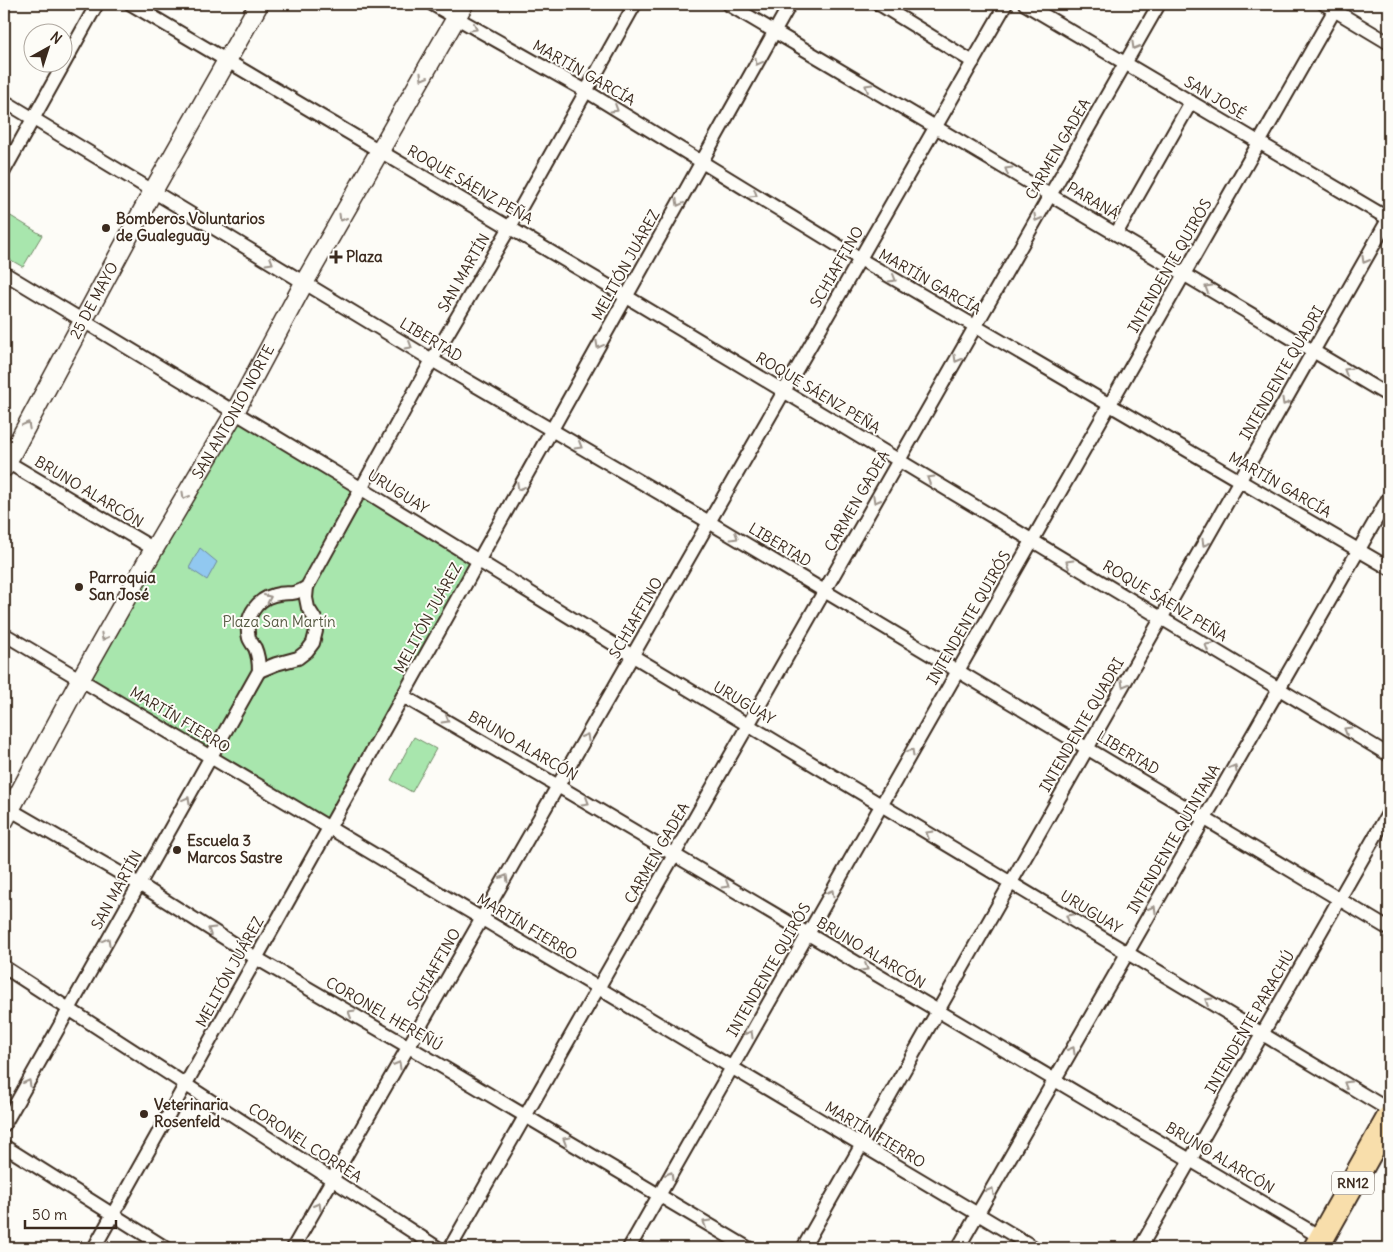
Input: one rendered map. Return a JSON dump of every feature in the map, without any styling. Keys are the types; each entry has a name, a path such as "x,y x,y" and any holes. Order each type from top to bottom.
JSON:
{"highway":[{"name":"RN12","path":"1319,1243 1389,1118"}],"street":[{"path":"4,171 97,4"},
{"name":"ROQUE SÁENZ PEÑA","path":"131,4 510,227 1389,756"},
{"name":"25 DE MAYO","path":"5,463 153,191 259,4"},
{"name":"MARTÍN GARCÍA","path":"432,4 460,11 586,91 860,259 1389,568"},
{"name":"SAN MARTÍN","path":"307,586 432,360 510,227 636,4"},
{"name":"PARANÁ","path":"728,4 1389,396"},
{"name":"MELITÓN JUÁREZ","path":"94,1248 790,4"},
{"path":"879,4 973,62"},
{"name":"SCHIAFFINO","path":"293,1248 1006,4"},
{"name":"SAN JOSÉ","path":"1025,4 1389,219"},
{"name":"CARMEN GADEA","path":"450,1248 1159,4"},
{"path":"1332,6 1389,43"},
{"name":"INTENDENTE QUIRÓS","path":"628,1248 1259,143 1332,6"},
{"name":"SAN ANTONIO NORTE","path":"6,812 154,549 235,412 304,283 460,11"},
{"name":"LIBERTAD","path":"4,101 432,360 958,670 1389,929"},
{"path":"1116,234 1191,102"},
{"name":"INTENDENTE QUADRI","path":"803,1248 1389,219"},
{"name":"URUGUAY","path":"4,273 362,488 633,656 1389,1110"},
{"name":"BRUNO ALARCÓN","path":"5,463 154,549"},
{"name":"INTENDENTE QUINTANA","path":"958,1248 1389,497"},
{"path":"307,586 307,603 315,619 316,631 307,651 298,658 259,671 258,656 250,639 248,626 250,615 256,605 264,598 276,594 298,593 307,586"},
{"name":"MARTÍN FIERRO","path":"4,634 1034,1248"},
{"name":"SAN MARTÍN","path":"4,1126 259,671"},
{"name":"BRUNO ALARCÓN","path":"404,696 675,854 1190,1160 1319,1243"},
{"name":"CORONEL HEREÑÚ","path":"6,812 139,884 256,958 409,1046 748,1248"},
{"name":"INTENDENTE PARACHÚ","path":"1140,1248 1389,812"},
{"name":"CORONEL CORREA","path":"4,967 438,1248"},
{"path":"4,1146 166,1248"}],"green space":[{"path":"4,212 42,235 23,267 4,256"},
{"name":"Plaza San Martín","path":"235,412 479,561 329,828 80,680"},
{"path":"414,737 436,749 412,792 391,780"}],"water":[{"path":"200,548 217,562 207,580 189,568"}],"place":[{"name":"Bomberos Voluntarios de Gualeguay","path":"106,228"},
{"name":"Plaza","path":"336,257"},
{"name":"Parroquia San José","path":"79,587"},
{"name":"Escuela 3 Marcos Sastre","path":"177,850"},
{"name":"Veterinaria Rosenfeld","path":"144,1114"}]}
